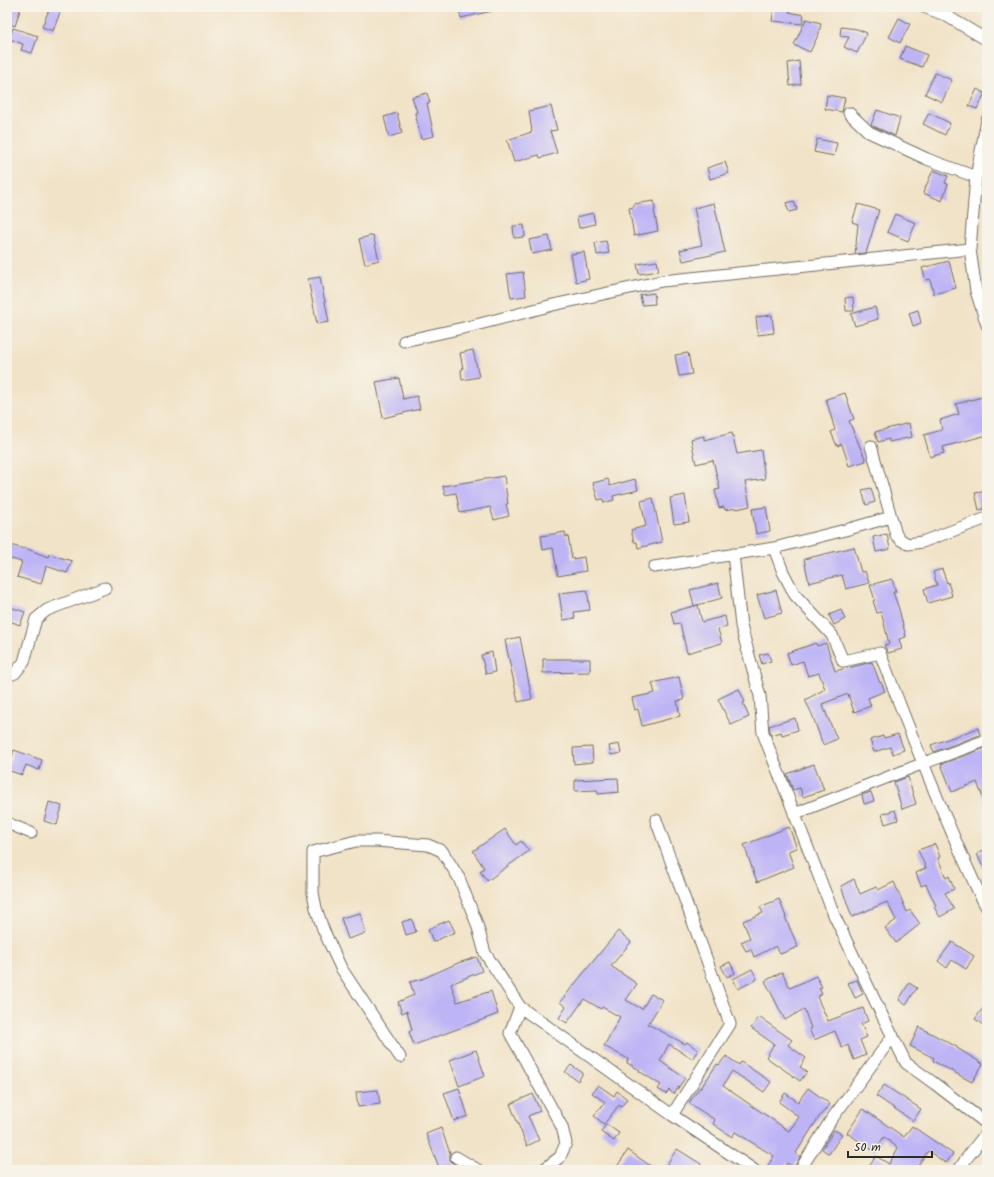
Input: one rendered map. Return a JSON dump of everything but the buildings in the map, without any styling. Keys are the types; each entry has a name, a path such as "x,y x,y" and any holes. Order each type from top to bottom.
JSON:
{"street":[{"path":"924,7 945,15 987,40"},
{"path":"849,113 869,132 927,159 976,177"},
{"path":"987,120 976,177 970,248 976,292 987,325"},
{"path":"404,341 472,326 553,305 662,282 970,248"},
{"path":"871,446 896,535 901,540 908,544 922,542 987,518"},
{"path":"654,567 774,548 891,517"},
{"path":"774,548 783,572 795,595 832,634 843,661 880,653 951,833 987,908"},
{"path":"733,554 741,626 760,696 763,733 834,915 876,1005 906,1064 987,1124"},
{"path":"7,676 15,673 24,662 36,619 47,610 106,588"},
{"path":"794,814 987,740"},
{"path":"656,820 730,1024 672,1114"},
{"path":"7,823 31,833"},
{"path":"400,1057 341,968 323,929 313,893 313,852 356,841 428,845 442,851 459,878 477,924 484,953 520,1007 754,1170"},
{"path":"520,1007 510,1033 562,1126 566,1143 560,1157 544,1170"},
{"path":"800,1170 831,1120 859,1080 893,1036"},
{"path":"959,1170 987,1132"},
{"path":"456,1156 478,1170"}]}
